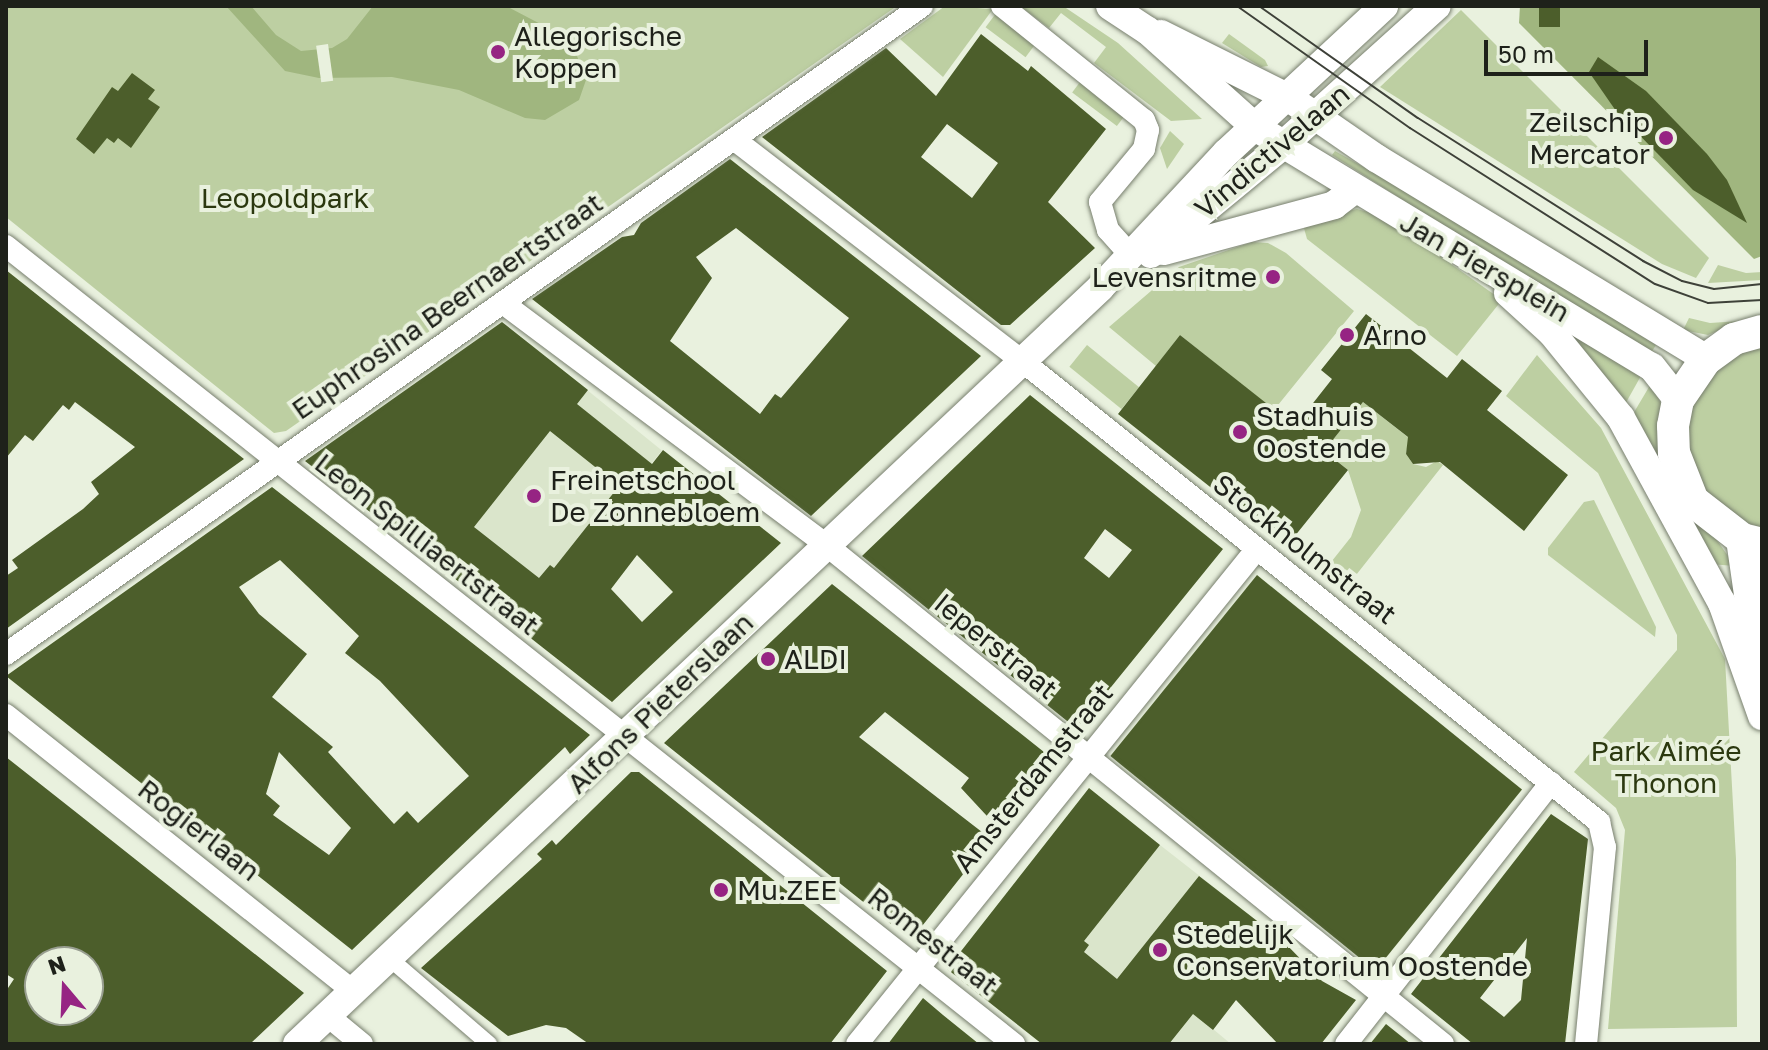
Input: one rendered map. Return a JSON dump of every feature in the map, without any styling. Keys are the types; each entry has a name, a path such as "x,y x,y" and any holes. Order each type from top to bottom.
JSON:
{"main road":[{"path":"1762,331 1734,339 1706,359 1678,400 1673,426 1681,479 1693,501 1752,541 1762,678"}],"street":[{"name":"Euphrosina Beernaertstraat","path":"6,654 922,6"},
{"path":"1002,6 1144,120 1148,130 1144,149 1100,202 1108,230 1139,254 1334,205 1355,189"},
{"path":"1110,6 1148,31"},
{"name":"Vindictivelaan","path":"1139,254 1255,127 1384,6"},
{"name":"Vindictivelaan","path":"1022,361 1139,254 1283,145 1437,6"},
{"name":"Jan Piersplein","path":"1148,31 1170,37 1289,98 1706,359"},
{"name":"Jan Piersplein","path":"1148,31 1255,127 1478,265 1652,367 1678,400"},
{"name":"Stockholmstraat","path":"735,140 1022,361 1589,812 1604,834 1586,1044"},
{"name":"Leon Spilliaertstraat","path":"6,246 625,738"},
{"path":"1478,265 1552,333 1621,418 1722,603 1762,716"},
{"name":"Ieperstraat","path":"503,303 825,544 1087,760 1443,1044"},
{"name":"Alfons Pieterslaan","path":"297,1044 1022,361"},
{"name":"Amsterdamstraat","path":"857,1044 1256,550"},
{"name":"Rogierlaan","path":"6,715 354,992"},
{"name":"Romestraat","path":"625,738 1014,1044"},
{"path":"1346,1044 1551,783"},
{"path":"389,958 489,1044"},
{"path":"328,1016 362,1044"}],"shaded area":[{"path":"226,6 251,6 276,35 301,51 332,48 347,39 373,6 506,6 571,40 586,80 579,100 545,120 525,118 459,90 392,77 319,78 285,71"},
{"path":"1520,6 1762,6 1762,256 1754,259 1519,23"},
{"name":"Freinetschool De Zonnebloem","path":"550,360 662,451 517,629 405,539"},
{"name":"Stedelijk Conservatorium Oostende","path":"1160,845 1283,941 1213,1029 1231,1044 1042,1044 998,1009 1120,855 1140,870"}],"green space":[{"name":"Leopoldpark","path":"6,6 897,6 286,431 274,433 6,217"},
{"path":"945,6 993,9 943,77 900,39"},
{"path":"1020,6 1063,6 1118,43 1202,119 1171,121 1094,63 1106,47 1061,13 1049,28"},
{"path":"1461,10 1709,258 1696,278 1662,264 1380,87"},
{"path":"997,12 1037,42 1025,57 986,27"},
{"path":"1229,34 1265,60 1268,66 1261,67 1222,43"},
{"path":"1083,78 1128,112 1117,126 1072,92"},
{"path":"1170,131 1184,144 1167,169 1160,148"},
{"path":"1335,151 1444,212 1656,345 1649,356 1332,155"},
{"path":"1357,209 1383,216 1502,300 1457,356 1307,239 1302,221"},
{"path":"1252,242 1268,243 1286,253 1354,311 1274,410 1180,335 1156,366 1109,327 1179,267"},
{"path":"1718,265 1746,273 1762,272 1762,280 1708,283"},
{"path":"1545,314 1642,374 1623,408"},
{"path":"1689,318 1710,323 1740,321 1708,335 1683,330"},
{"path":"1762,341 1762,528 1741,521 1705,491 1687,446 1691,410 1704,379 1740,349"},
{"path":"1087,345 1139,387 1121,409 1069,367"},
{"name":"Park Aimée Thonon","path":"1537,355 1601,428 1725,659 1736,859 1737,1027 1608,1029 1625,830 1616,808 1574,772 1677,650 1677,635 1598,473 1506,396"},
{"path":"1652,382 1714,536 1735,566 1710,564 1630,419"},
{"path":"1363,402 1409,438 1406,454 1413,464 1426,467 1437,461 1443,465 1345,589 1324,571 1351,537 1361,510 1348,470 1324,451"},
{"path":"1594,500 1656,627 1655,637 1548,555 1548,548 1584,502"}],"pier":[{"path":"328,44 333,81 321,82 316,46"}],"building":[{"path":"1539,6 1560,6 1560,27 1539,27"},
{"path":"981,34 1028,71 1031,66 1106,129 1048,202 1095,248 1010,325 1001,325 762,137 886,48 936,96","holes":["947,124 998,163 972,198 921,157"]},
{"name":"Zeilschip Mercator","path":"1598,57 1646,91 1707,154 1727,180 1747,223 1693,190 1616,111 1589,72"},
{"path":"132,73 155,90 148,99 160,107 131,148 118,138 114,143 107,138 94,154 76,139 112,87 118,91"},
{"path":"730,159 981,356 811,516 532,299 622,237 634,235 641,223","holes":["736,228 849,318 781,398 775,394 760,414 670,341 712,278 696,257"]},
{"path":"6,270 244,459 6,629 6,576 18,568 12,560 83,509 99,494 91,482 135,447 75,402 69,410 63,405 33,441 25,435 6,458"},
{"name":"Stadhuis Oostende","path":"1366,314 1447,378 1462,359 1502,391 1487,410 1568,475 1524,531 1440,462 1413,464 1406,454 1408,437 1363,402 1324,451 1348,470 1286,547 1118,414 1180,335 1295,426 1332,379 1321,370"},
{"path":"502,322 588,390 577,404 652,464 663,450 781,543 612,702 305,461","holes":["550,431 619,486 554,568 550,565 539,578 474,527","637,555 673,592 642,622 611,589"]},
{"path":"1030,395 1223,549 1077,729 862,556","holes":["1105,529 1132,550 1109,578 1084,558"]},
{"path":"272,487 590,735 570,754 565,747 352,950 6,676","holes":["280,560 359,636 345,653 380,681 469,776 418,823 407,811 394,824 328,752 333,747 272,697 307,654 259,614 239,587","279,752 351,828 329,855 273,815 280,806 266,794"]},
{"path":"1257,575 1522,790 1375,971 1110,756"},
{"path":"832,584 1054,760 999,829 961,788 969,778 885,712 859,737 991,839 911,940 664,743"},
{"path":"6,757 304,993 250,1044 6,1044 6,991 14,979 6,974"},
{"path":"631,772 639,772 887,971 830,1044 589,1044 566,1028 546,1025 508,1036 421,968 542,859 537,854 552,840 556,845"},
{"path":"1089,788 1160,845 1084,941 1089,945 1084,952 1117,979 1199,876 1283,941 1322,981 1356,1000 1321,1044 1278,1044 1236,1000 1213,1030 1193,1014 1169,1044 1042,1044 947,969"},
{"path":"1551,814 1588,839 1565,1044 1473,1044 1411,994","holes":["1527,938 1521,1000 1504,1017 1480,998"]},
{"path":"923,998 943,1015 979,1044 888,1044"},
{"path":"1386,1024 1411,1044 1370,1044"}],"tram line":[{"path":"1237,6 1410,128 1655,284 1708,303 1762,300"},
{"path":"1259,6 1418,118 1643,261 1682,281 1714,289 1762,284"}],"place":[{"name":"Allegorische Koppen","path":"498,52"},
{"name":"Zeilschip Mercator","path":"1666,138"},
{"name":"Levensritme","path":"1273,277"},
{"name":"Arno","path":"1347,335"},
{"name":"Stadhuis Oostende","path":"1240,432"},
{"name":"Freinetschool De Zonnebloem","path":"534,496"},
{"name":"ALDI","path":"768,659"},
{"name":"Mu.ZEE","path":"721,890"},
{"name":"Stedelijk Conservatorium Oostende","path":"1160,950"}]}
